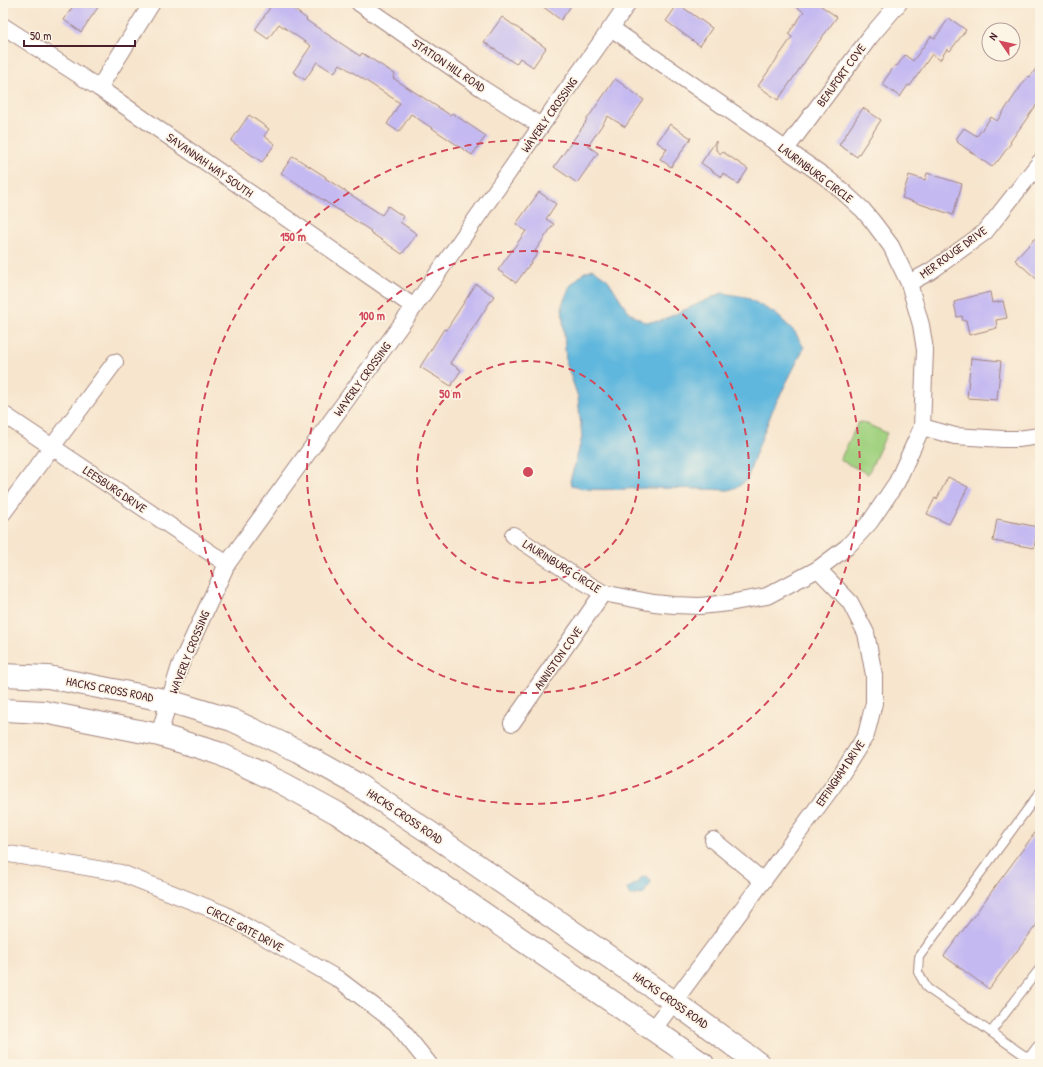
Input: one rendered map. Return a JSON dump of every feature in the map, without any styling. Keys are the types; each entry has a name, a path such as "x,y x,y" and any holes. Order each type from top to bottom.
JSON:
{"main road":[{"name":"HACKS CROSS ROAD","path":"3,675 48,677 169,701 232,720 298,751 355,782 674,1002 759,1064"},
{"path":"3,710 44,712 159,735 218,753 282,783 336,813 703,1064"}],"street":[{"path":"99,88 152,3"},
{"name":"WAVERLY CROSSING","path":"159,735 180,666 227,564 414,307 612,28 628,3"},
{"name":"BEAUFORT COVE","path":"786,149 870,37 899,3"},
{"name":"STATION HILL ROAD","path":"363,4 484,89 541,126"},
{"name":"SAVANNAH WAY SOUTH","path":"3,26 99,88 414,307"},
{"name":"LAURINBURG CIRCLE","path":"513,535 603,593 654,603 700,606 729,603 767,596 818,569 847,547 870,522 897,482 922,427 925,350 921,325 909,283 891,246 873,222 863,210 840,189 786,149 612,28"},
{"name":"MER ROUGE DRIVE","path":"909,283 931,270 985,232 1040,162"},
{"path":"3,513 115,362"},
{"name":"LEESBURG DRIVE","path":"3,414 227,564"},
{"path":"922,427 955,436 1003,439 1018,439 1040,436"},
{"name":"EFFINGHAM DRIVE","path":"653,1030 839,778 866,735 874,704 874,675 866,633 850,602 818,569"},
{"name":"ANNISTON COVE","path":"512,723 603,593"},
{"path":"714,840 763,882"},
{"name":"CIRCLE GATE DRIVE","path":"3,853 121,873 224,914 338,979 396,1023 429,1064"}],"lane":[{"path":"1033,1058 991,1032 927,988 918,972 919,957 1040,792"},
{"path":"991,1032 1040,968"}],"green space":[{"path":"862,422 887,433 868,474 840,460 858,423"}],"water":[{"path":"593,269 608,280 630,313 644,322 660,321 722,293 746,297 776,314 795,332 804,348 773,409 747,480 739,486 729,490 650,488 609,490 586,489 571,485 570,481 582,437 578,397 566,362 562,305 570,286 583,273"},
{"path":"645,876 651,881 644,894 637,894 634,896 629,894 627,889 638,883 641,878"}],"building":[{"path":"75,3 101,3 81,32 64,20"},
{"path":"273,3 285,3 307,19 306,20 360,56 362,53 395,74 393,78 450,115 452,113 486,136 472,155 411,114 399,132 387,124 400,103 340,64 334,73 317,62 305,80 293,72 311,46 279,24 268,39 255,30"},
{"path":"538,3 573,3 561,20"},
{"path":"791,3 817,3 837,17 778,100 758,86 792,37 788,34 804,12"},
{"path":"678,4 712,28 700,46 666,21"},
{"path":"502,17 546,48 533,67 520,58 516,64 484,42"},
{"path":"949,18 966,30 950,51 947,49 940,60 932,54 910,86 908,85 900,97 882,84 895,65 897,66 905,55 913,61 931,36 935,38"},
{"path":"1040,63 1040,100 1010,142 1011,143 992,167 957,142 958,141 956,139 964,128 977,136 991,117 997,121 1028,76 1030,77"},
{"path":"615,79 644,100 625,127 608,116 588,146 598,153 577,183 554,167"},
{"path":"863,108 881,120 857,157 839,145"},
{"path":"249,115 269,129 264,136 275,144 262,162 231,141"},
{"path":"670,124 691,138 671,167 660,159 667,149 657,142"},
{"path":"716,141 716,150 721,154 723,152 748,169 738,184 723,173 721,177 701,163"},
{"path":"293,156 382,215 388,206 404,217 400,222 417,234 402,254 370,232 371,231 281,173"},
{"path":"927,173 962,184 953,215 902,198 909,175 925,180"},
{"path":"539,192 556,204 546,219 554,224 535,251 538,253 516,283 498,270 526,231 516,224"},
{"path":"1040,233 1040,282 1015,260"},
{"path":"476,284 494,296 450,363 461,370 451,386 420,367 444,329 446,330"},
{"path":"990,292 992,303 1003,301 1007,318 996,320 997,328 969,335 966,320 963,321 962,316 957,317 954,302"},
{"path":"971,358 1001,361 997,400 967,398"},
{"path":"948,477 968,487 949,524 927,514 935,498 937,499"},
{"path":"997,519 1038,527 1034,548 993,541"},
{"path":"1040,826 1040,920 989,989 944,956"}]}
